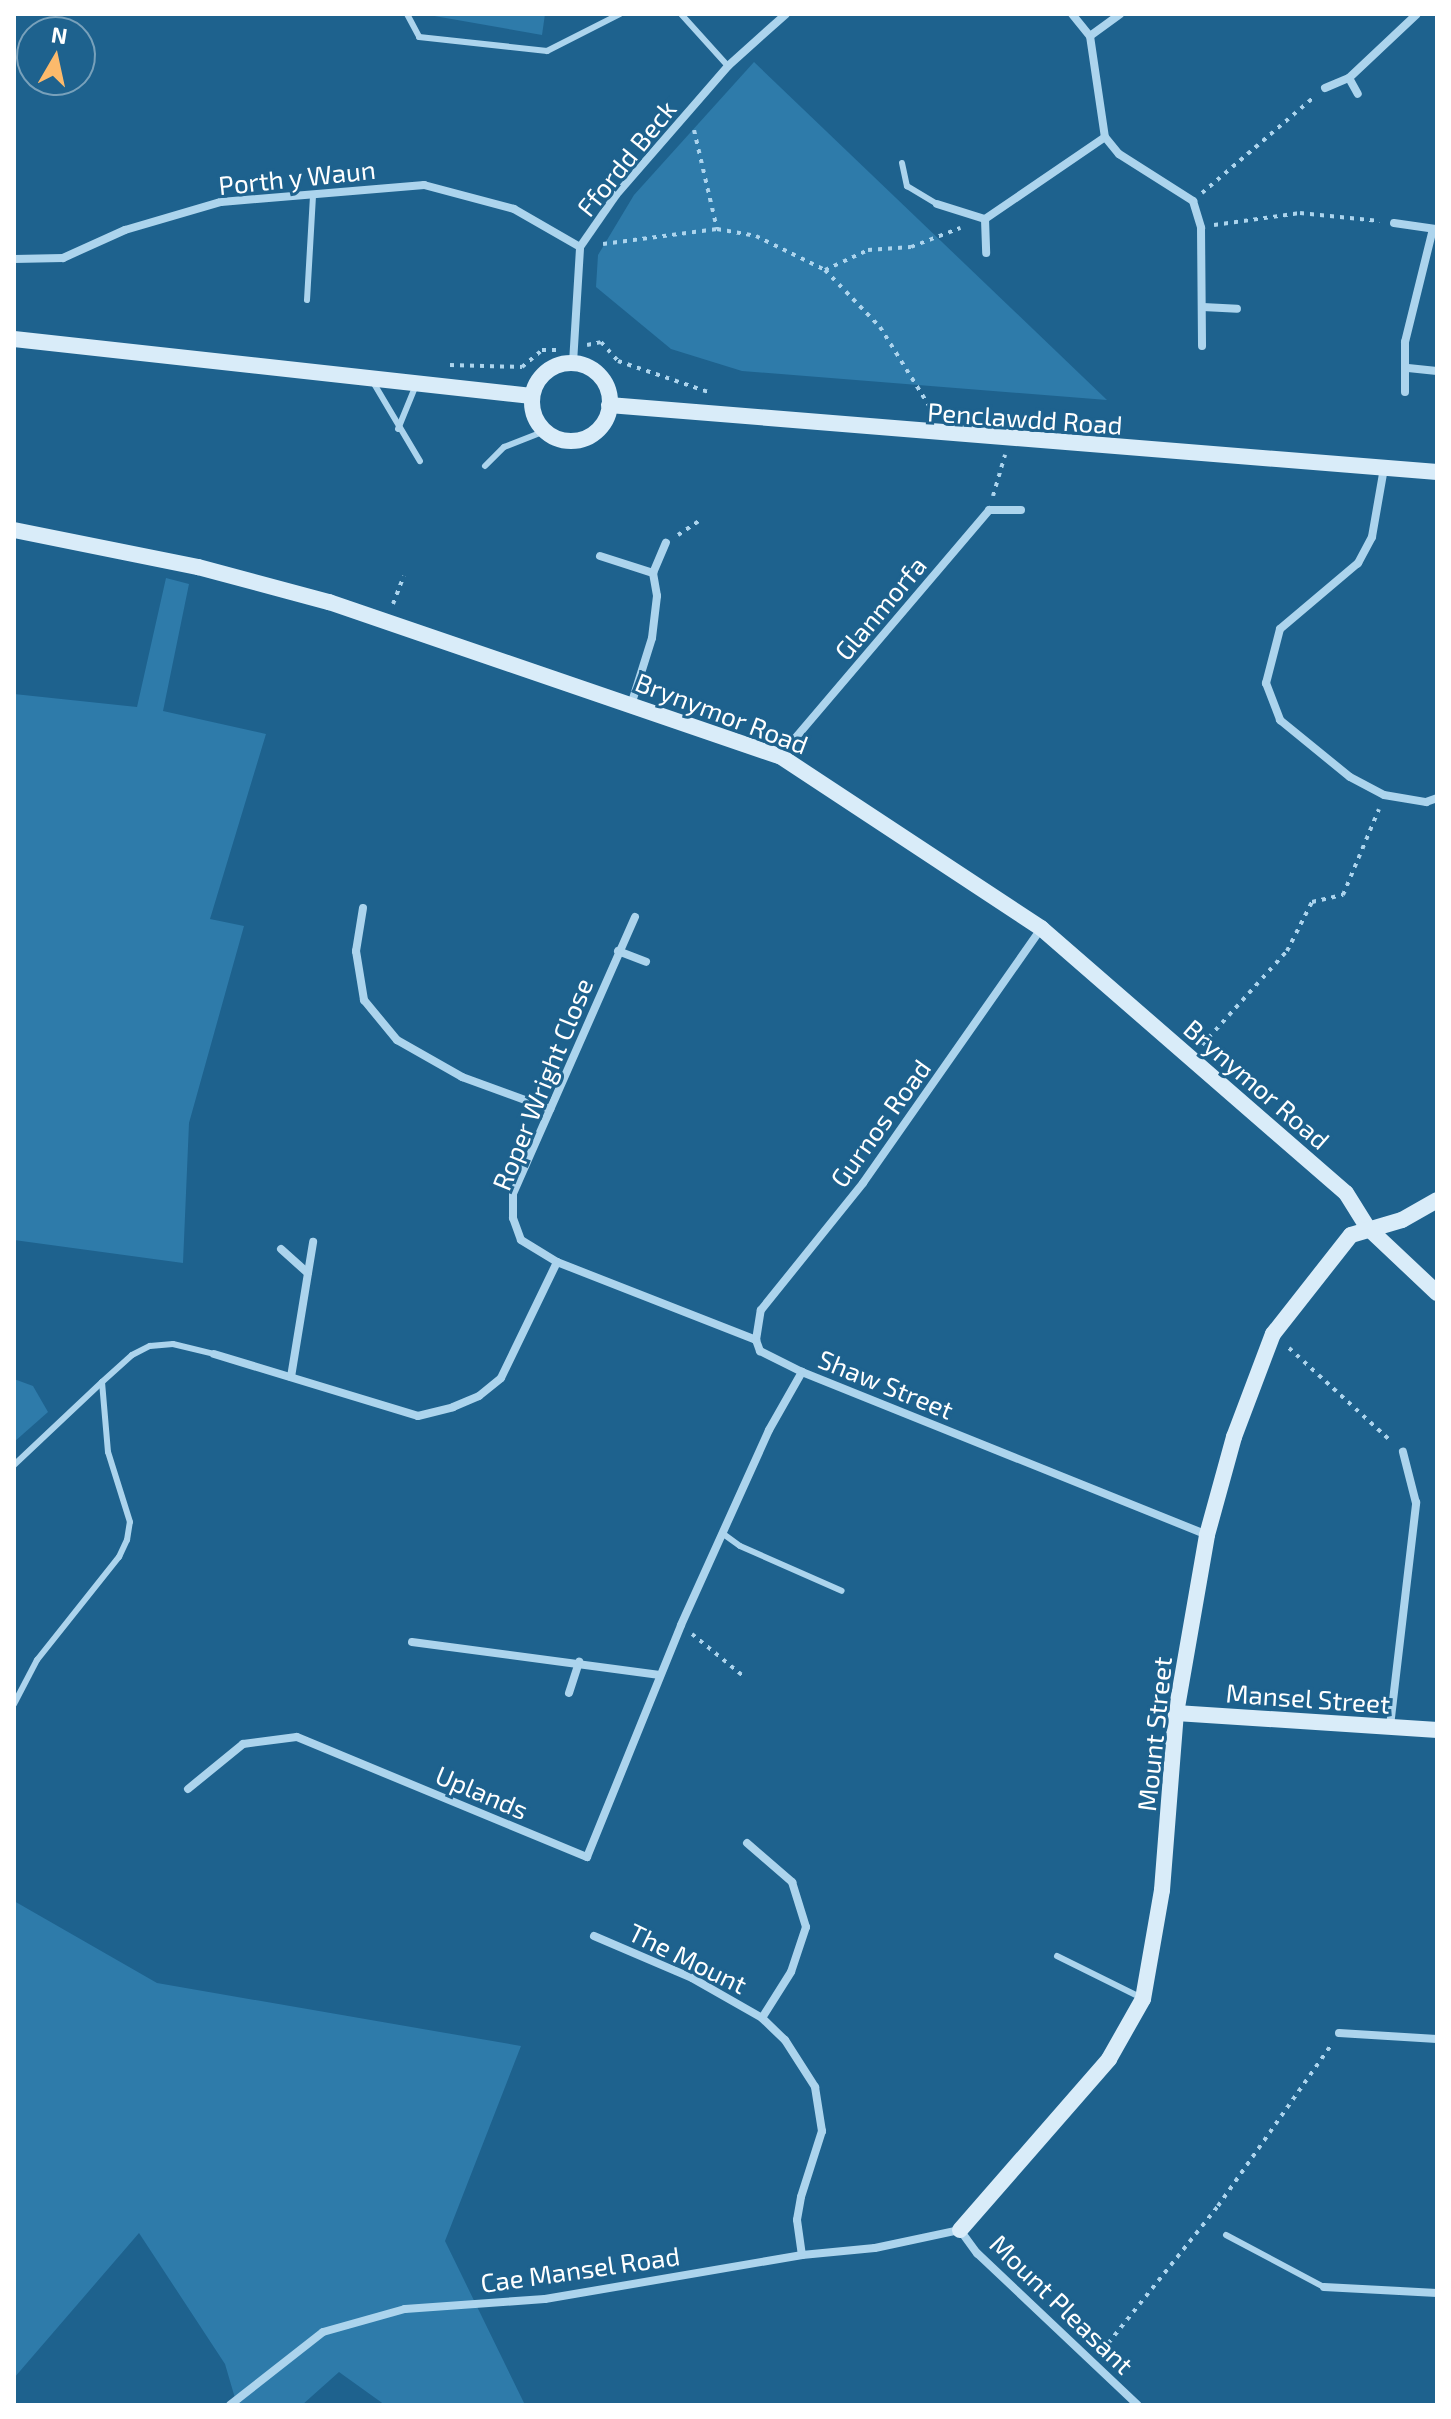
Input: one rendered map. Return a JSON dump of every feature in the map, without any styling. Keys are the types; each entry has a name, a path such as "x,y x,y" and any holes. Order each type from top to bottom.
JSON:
{"street":[{"name":"Ffordd Beck","path":"573,356 580,247 616,195 728,66 786,14"},
{"path":"1072,14 1090,36 1105,137 1119,154 1193,201 1201,228 1202,346"},
{"path":"1090,36 1120,14"},
{"path":"1325,88 1349,78 1417,14"},
{"path":"1349,78 1358,94"},
{"path":"985,219 1105,137"},
{"name":"Porth y Waun","path":"14,259 63,258 125,230 221,202 424,185 514,209 580,247"},
{"path":"937,204 985,219"},
{"path":"985,219 986,253"},
{"path":"1394,223 1435,229 1405,342 1408,368 1405,392"},
{"path":"1203,307 1237,309"},
{"path":"14,339 532,396"},
{"path":"573,356 596,372 609,405 600,427 579,440 545,431 537,421 532,396 551,368 573,356"},
{"path":"1408,368 1437,371"},
{"name":"Penclawdd Road","path":"609,405 942,436 1437,472"},
{"path":"1384,467 1372,537 1358,563 1280,629 1266,683 1280,720 1350,777 1384,795 1426,802 1437,798"},
{"path":"989,510 1021,510"},
{"name":"Glanmorfa","path":"780,756 989,510"},
{"name":"Brynymor Road","path":"14,530 198,567 389,622 632,702 780,756 1041,928 1346,1193 1367,1227 1437,1293"},
{"path":"632,702 652,638 657,596 653,573 666,543"},
{"path":"600,556 653,573"},
{"path":"363,908 356,951 364,1000 397,1040 462,1077 550,1109"},
{"name":"Roper Wright Close","path":"557,1262 521,1240 513,1218 513,1193 635,917"},
{"name":"Gurnos Road","path":"756,1340 761,1310 863,1183 1041,928"},
{"name":"Roper Wright Close","path":"618,951 646,962"},
{"path":"1367,1227 1402,1220 1437,1200"},
{"name":"Mount Street","path":"960,2230 1109,2059 1143,1999 1162,1890 1176,1713 1207,1535 1234,1437 1273,1334 1351,1235 1367,1227"},
{"path":"291,1377 313,1242"},
{"path":"281,1249 308,1273"},
{"path":"214,1354 418,1416 479,1396 501,1378 557,1262"},
{"name":"Shaw Street","path":"557,1262 756,1340 760,1351 802,1372 1207,1535"},
{"name":"Uplands","path":"188,1789 243,1744 297,1737 587,1857 681,1625 769,1430 802,1372"},
{"path":"1390,1727 1416,1503 1403,1452"},
{"path":"412,1642 660,1675"},
{"path":"569,1693 579,1662"},
{"name":"Mansel Street","path":"1176,1713 1437,1730"},
{"name":"The Mount","path":"747,1843 792,1882 806,1927 791,1972 762,2018"},
{"name":"The Mount","path":"594,1936 692,1978 762,2018 785,2040 815,2087 822,2131 797,2220 802,2255"},
{"path":"1339,2033 1437,2039"},
{"name":"Cae Mansel Road","path":"230,2405 323,2332 405,2309 545,2299 802,2255 875,2248 960,2230"},
{"name":"Mount Pleasant","path":"960,2230 977,2253 1138,2405"},
{"path":"1324,2287 1437,2293"}],"lane":[{"path":"407,14 419,37 547,51 620,14"},
{"path":"681,14 728,66"},
{"path":"902,163 907,186 937,204"},
{"path":"307,300 313,195"},
{"path":"373,380 398,429 420,461"},
{"path":"398,429 416,385"},
{"path":"485,466 504,447 545,431"},
{"path":"14,1465 65,1421 132,1355 150,1346 173,1344 214,1354"},
{"path":"14,1704 37,1660 119,1557 127,1540 130,1522 108,1452 102,1382"},
{"path":"722,1533 740,1546 842,1591"},
{"path":"1057,1956 1143,1999"},
{"path":"1226,2235 1324,2287"}],"path":[{"path":"1193,201 1325,88"},
{"path":"690,111 717,229"},
{"path":"1201,228 1300,213 1394,223"},
{"path":"825,270 868,250 911,247 985,219"},
{"path":"580,247 717,229 756,236 825,270 880,327 933,411 942,436"},
{"path":"444,364 522,367 542,350 573,356 601,342 618,361 714,393"},
{"path":"918,410 948,412"},
{"path":"989,510 1009,441"},
{"path":"666,543 702,519"},
{"path":"389,622 404,576"},
{"path":"1190,1058 1287,951 1312,902 1343,895 1384,795"},
{"path":"1273,1334 1403,1452"},
{"path":"681,1625 742,1675"},
{"path":"1092,2364 1218,2206 1339,2033"}],"shaded area":[{"path":"423,14 545,14 542,35"},
{"path":"754,62 1107,400 742,371 671,349 596,287 598,255 634,195"},
{"path":"166,578 189,584 163,711 266,734 210,919 244,926 189,1123 183,1263 14,1240 14,694 137,707"},
{"path":"14,1379 33,1386 48,1412 14,1442"},
{"path":"14,1901 157,1983 521,2046 445,2241 525,2405 385,2405 339,2372 302,2405 237,2405 225,2364 139,2233 14,2378"}]}
